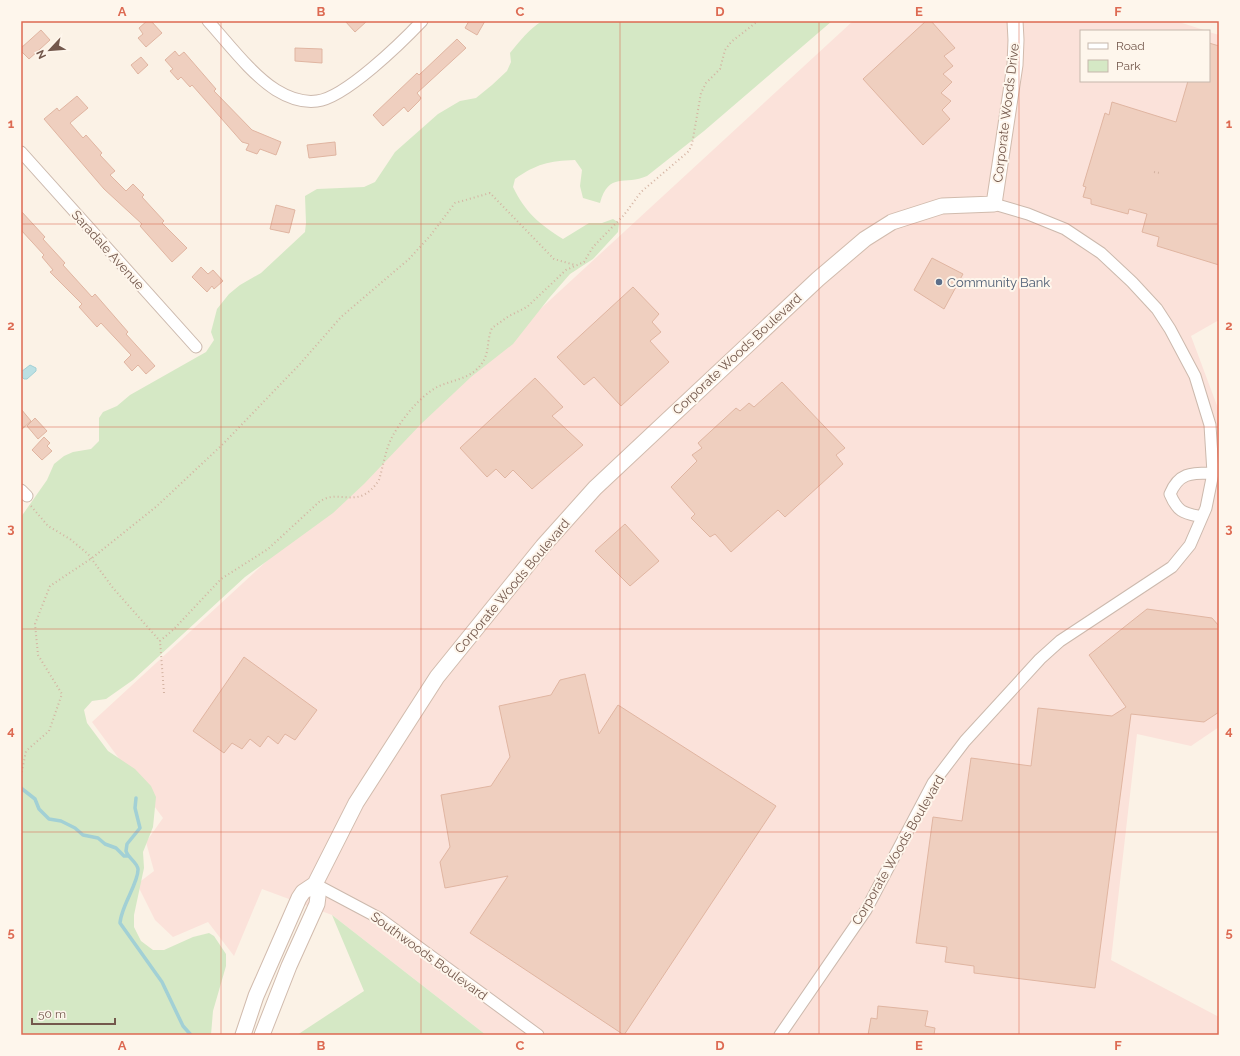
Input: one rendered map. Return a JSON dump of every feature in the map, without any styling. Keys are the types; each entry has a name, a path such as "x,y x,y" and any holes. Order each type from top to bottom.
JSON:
{"street":[{"path":"208,21 267,83 291,98 310,101 322,100 343,90 374,65 422,21"},
{"name":"Corporate Woods Drive","path":"994,204 1015,65 1015,21"},
{"name":"Saradale Avenue","path":"21,152 196,347"},
{"name":"Corporate Woods Boulevard","path":"243,1035 256,996 298,898 303,892 315,884 356,803 437,677 543,546 595,488 818,278 865,239 892,222 942,206 994,204 1028,214 1065,229 1101,253 1132,282 1157,309 1181,345 1195,376 1210,425 1214,473 1202,517 1190,545 1172,567 1060,641 1040,659 965,740 933,783 866,910 780,1035"},
{"path":"1202,517 1182,512 1174,504 1170,494 1174,485 1182,477 1196,473 1214,473"},
{"path":"262,1035 286,974 317,904 318,896 315,884"},
{"name":"Southwoods Boulevard","path":"315,884 379,918 538,1035"}],"path":[{"path":"160,641 174,629 221,579 268,549 298,520 325,498 357,498 370,490 379,480 391,440 403,420 420,401 438,387 458,380 476,370 488,352 492,328 505,319 528,307 544,290 556,281 562,273 584,262 593,247 624,215 641,192 689,151 692,144 701,94 706,84 720,69 725,50 731,42 758,21"},
{"path":"1154,172 1160,173"},
{"path":"21,776 26,752 49,731 62,694 38,655 35,624 50,586 92,558 157,506 222,444 300,364 341,317 409,259 430,236 455,203 490,193 554,259 576,266"},
{"path":"24,493 35,512 48,526 79,545 92,558 113,588 160,641 164,693"}],"shaded area":[{"path":"853,21 1176,21 1204,30 1080,30 1080,82 1210,82 1210,32 1219,35 1219,320 1191,336 1219,411 1219,727 1191,746 1137,734 1111,960 1219,1017 1219,1035 486,1035 332,915 262,889 234,956 208,922 173,937 155,920 137,884 154,871 146,842 163,818 92,722"}],"green space":[{"path":"542,21 832,21 704,131 647,176 639,179 613,183 604,193 600,203 583,198 580,186 582,170 575,160 543,164 515,179 513,187 522,204 540,223 563,239 589,223 602,223 613,219 619,223 618,232 593,259 570,274 513,344 471,377 421,424 364,484 333,513 245,577 133,680 106,699 92,701 84,710 87,723 108,751 135,769 151,786 156,797 153,827 143,852 144,868 134,915 134,927 141,941 153,950 164,950 193,937 209,933 214,936 226,954 226,966 213,1011 211,1035 21,1035 21,517 47,480 54,464 64,456 73,452 91,449 99,441 99,418 103,412 117,406 130,395 206,352 214,340 211,332 217,309 229,294 240,285 261,273 305,232 305,196 317,189 364,187 375,182 395,152 438,114 460,101 476,98 507,71 511,62 510,53 529,31"},
{"path":"332,915 486,1035 297,1035 364,991"}],"water":[{"path":"30,365 36,368 36,371 27,379 24,379 21,376 21,372"}],"building":[{"path":"147,21 151,21 162,33 146,47 138,38 143,34 139,28"},
{"path":"345,21 367,21 355,32"},
{"path":"469,21 485,21 477,35 465,28"},
{"path":"926,21 931,21 955,48 944,56 953,66 943,74 952,82 941,93 951,101 942,110 950,119 923,145 863,79"},
{"path":"41,30 50,40 29,59 21,51 21,48"},
{"path":"457,39 466,48 417,93 421,98 408,112 404,107 383,126 373,115 417,73 419,75"},
{"path":"1210,43 1219,46 1219,265 1157,246 1159,237 1142,232 1147,214 1129,209 1128,214 1091,204 1091,199 1083,197 1086,187 1083,186 1105,113 1109,115 1112,102 1176,122 1188,82 1210,82"},
{"path":"295,48 322,49 322,63 295,61"},
{"path":"175,51 179,56 184,52 216,89 214,91 252,130 281,142 276,155 260,149 257,154 246,150 249,144 242,142 192,85 190,87 181,77 178,80 170,71 173,69 165,60"},
{"path":"141,57 148,65 138,74 131,65"},
{"path":"77,96 88,108 70,123 83,138 86,135 102,153 100,155 115,171 110,175 126,191 133,184 144,195 142,197 164,221 162,223 187,248 172,262 140,226 142,224 104,189 44,119 57,108 59,111"},
{"path":"335,142 336,155 309,158 307,145"},
{"path":"276,205 295,210 289,233 270,229"},
{"path":"21,211 45,237 43,239 65,263 63,265 92,297 95,294 128,332 126,334 155,366 146,374 138,365 132,371 124,362 131,355 101,323 97,327 79,307 82,304 50,272 53,270 42,257 44,255 21,230"},
{"name":"Community Bank","path":"932,258 963,274 944,309 914,290"},
{"path":"201,267 208,274 213,270 223,281 214,289 212,286 207,292 192,277"},
{"path":"633,287 659,314 652,322 661,332 650,341 669,362 621,406 594,377 584,385 557,357"},
{"path":"535,378 563,407 552,416 583,445 532,489 513,470 505,478 496,469 487,477 460,448"},
{"path":"782,382 845,448 836,455 843,464 785,517 778,510 731,552 715,534 710,537 691,518 695,514 671,487 697,461 692,455 702,448 698,443 736,408 740,411 749,403 754,407"},
{"path":"21,409 31,421 21,430"},
{"path":"35,418 47,431 38,439 27,426"},
{"path":"44,437 50,443 47,446 52,451 42,460 32,450"},
{"path":"625,524 659,561 630,586 595,551"},
{"path":"1147,609 1212,618 1219,626 1219,712 1204,722 1131,714 1095,988 974,973 974,966 945,962 947,947 916,943 933,817 962,821 971,758 1031,766 1038,708 1112,716 1126,707 1089,655"},
{"path":"244,657 317,710 295,740 285,734 278,744 268,736 260,747 250,739 242,749 232,743 224,753 193,731"},
{"path":"585,674 599,734 618,705 776,806 624,1035 470,933 508,876 445,888 440,862 450,847 441,795 491,786 510,757 499,706 551,695 560,680"},
{"path":"878,1006 928,1011 925,1026 935,1028 934,1035 868,1035 871,1018 877,1019"}],"waterway":[{"path":"21,788 35,799 39,809 49,819 61,821 75,828 83,835 98,838 105,844 116,848 124,856 128,856"},
{"path":"136,798 135,808 140,828 127,844 126,851 137,867 138,874 123,909 120,923 162,982 183,1026 191,1035"}],"place":[{"name":"Community Bank","path":"939,282"}]}
